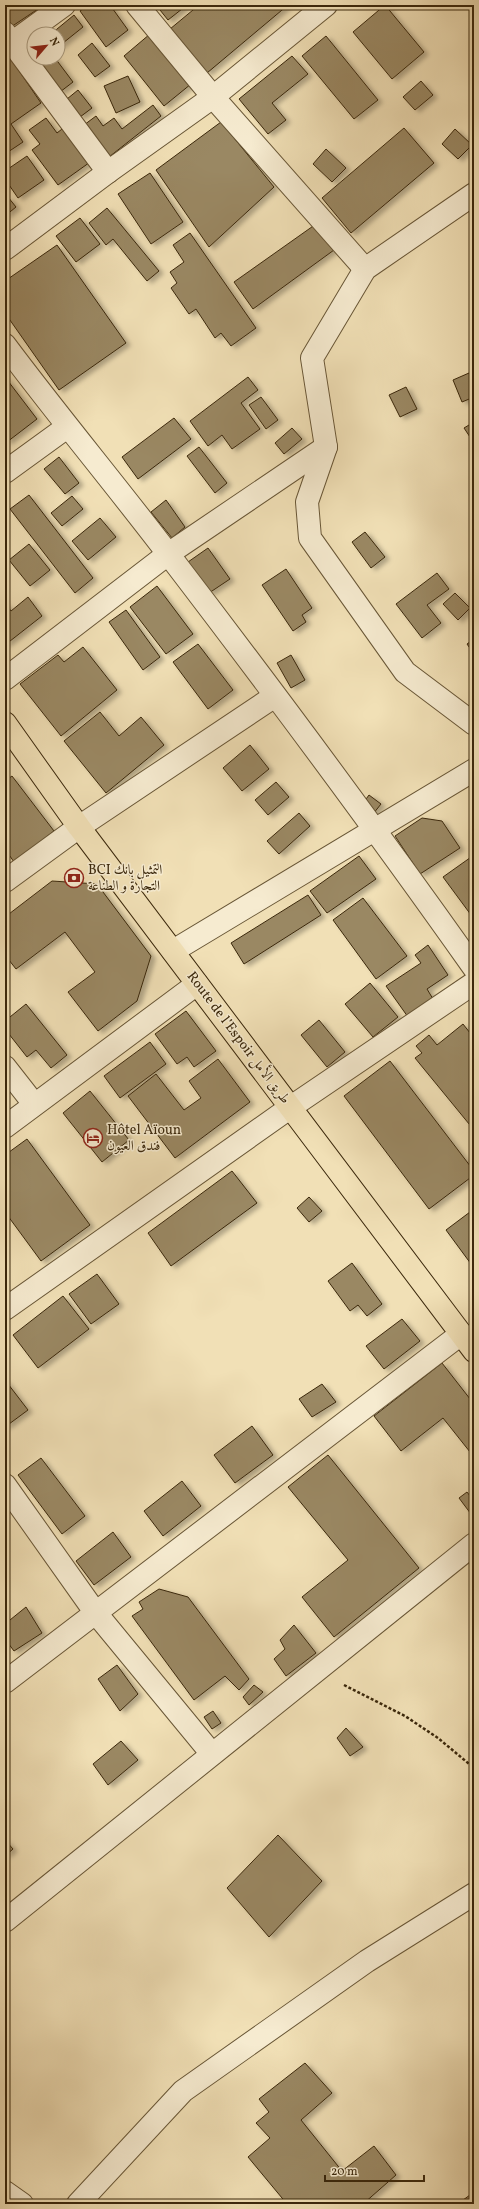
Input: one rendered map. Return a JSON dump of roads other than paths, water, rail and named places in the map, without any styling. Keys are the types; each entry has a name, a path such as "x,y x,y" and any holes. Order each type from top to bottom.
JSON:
{"highway":[{"name":"Route de l’Espoir طريق الأمل","path":"5,723 79,827 468,1342"}],"street":[{"path":"64,5 7,41 108,172"},
{"path":"137,5 213,97 365,269"},
{"path":"5,249 108,172 213,97 326,5"},
{"path":"474,194 365,269 312,358 326,447 308,502 310,538 405,672 474,724"},
{"path":"5,345 67,427 168,554 275,696 374,828 474,968"},
{"path":"5,472 67,427"},
{"path":"5,679 168,554 326,447"},
{"path":"5,881 79,827 275,696"},
{"path":"173,951 374,828 474,770"},
{"path":"5,1309 291,1107 474,983"},
{"path":"5,1127 197,984"},
{"path":"5,1067 34,1104"},
{"path":"5,1682 95,1612 468,1342"},
{"path":"5,1485 95,1612 212,1754"},
{"path":"5,1922 474,1544"},
{"path":"78,2204 183,2091 367,1961 474,1894"},
{"path":"5,2192 22,2204"}],"place":[{"name":"BCI التمثيل بانك التجارة و الطناعة","path":"74,878"},
{"name":"Hôtel Aïoun فندق العيون","path":"93,1138"}]}
